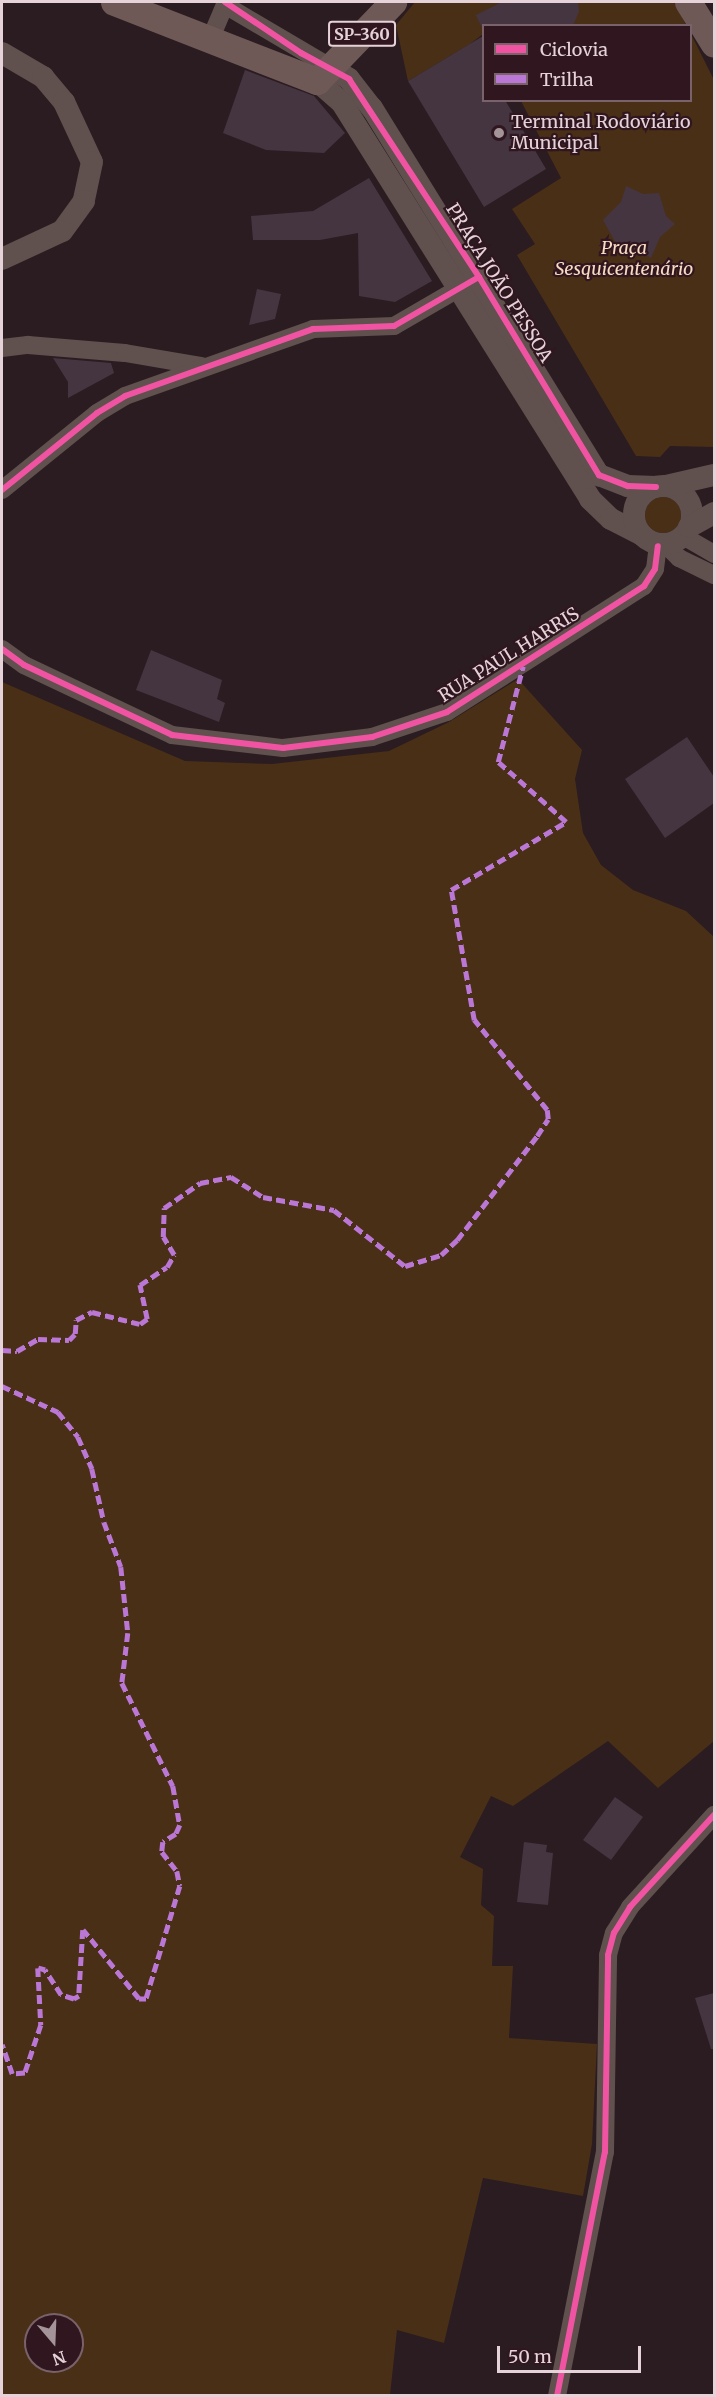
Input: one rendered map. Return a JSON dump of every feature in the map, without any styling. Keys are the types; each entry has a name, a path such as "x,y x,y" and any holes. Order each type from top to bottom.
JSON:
{"main road":[{"path":"114,2 210,40 323,74"},
{"name":"SP-360","path":"323,74 393,2"},
{"path":"688,2 714,44"}],"street":[{"path":"210,40 225,4 323,74"},
{"path":"2,53 43,77 64,102 92,162 84,201 62,231 2,259"},
{"name":"PRAÇA JOÃO PESSOA","path":"323,74 349,79 372,108 479,277 599,475 628,486 661,487 714,475"},
{"name":"PRAÇA JOÃO PESSOA","path":"323,74 590,499 611,519 667,537"},
{"path":"2,490 97,413 125,396 203,366 313,329 394,327 479,277"},
{"path":"2,348 28,345 125,352 203,366"},
{"path":"667,537 688,501 661,487 635,506 667,537 679,558 714,574"},
{"path":"667,537 714,513"},
{"path":"667,537 714,554"},
{"name":"RUA PAUL HARRIS","path":"2,649 24,665 172,735 283,748 372,737 447,712 644,586 655,569 667,537"},
{"path":"557,2396 605,2152 611,1944 630,1907 714,1815"}],"green space":[{"path":"415,2 674,2 685,24 482,24 482,35 408,81 396,25"},
{"name":"Praça Sesquicentenário","path":"692,36 714,80 714,447 670,446 660,457 636,456 517,255 535,244 512,209 561,178 522,102 692,102"},
{"path":"663,497 676,502 681,515 676,528 663,533 650,528 645,515 650,502"},
{"path":"518,679 582,750 575,779 583,833 601,865 633,890 686,911 714,937 714,1741 658,1788 608,1741 513,1806 491,1796 460,1857 483,1869 481,1905 494,1916 492,1966 513,1966 509,2038 597,2044 592,2144 583,2196 483,2178 444,2343 397,2330 390,2395 2,2395 2,682 185,761 272,764 389,751 449,722"}],"building":[{"path":"502,2 578,2 579,11 574,24 482,24 481,26 476,15"},
{"path":"482,37 482,102 506,102 546,169 484,207 408,81"},
{"path":"245,70 314,96 345,133 324,153 266,150 223,133"},
{"path":"369,178 432,281 395,302 359,296 358,233 320,240 253,240 251,216 313,211"},
{"path":"626,186 643,194 659,193 666,216 675,224 660,237 651,258 637,249 618,247 603,220 621,202"},
{"path":"257,289 281,294 275,319 249,325"},
{"path":"53,358 111,363 114,373 68,398 68,382"},
{"path":"151,650 222,680 217,699 225,703 219,722 136,690"},
{"path":"687,737 714,777 714,803 665,838 625,779"},
{"path":"615,1797 643,1817 611,1860 583,1840"},
{"path":"524,1842 547,1845 546,1852 553,1853 548,1905 517,1902"},
{"path":"714,1993 714,2049 711,2049 695,1998"}],"marked path":[{"path":"2,1350 17,1351 38,1339 69,1340 75,1334 76,1320 92,1312 140,1324 147,1319 140,1285 167,1267 174,1255 163,1237 164,1208 200,1183 231,1177 263,1197 334,1210 405,1266 441,1255 457,1240 537,1136 548,1119 547,1110 474,1020 451,890 566,822 498,762 523,666"},
{"path":"2,1386 58,1412 78,1437 92,1469 104,1522 121,1567 128,1633 122,1683 173,1786 180,1825 176,1834 163,1842 162,1852 177,1871 180,1886 146,1999 139,1999 83,1930 79,1996 74,1999 61,1995 45,1970 38,1968 41,2025 25,2073 12,2074 2,2045"}],"cycle path":[{"path":"225,2 301,53 349,79 479,277 599,475 628,486 656,487"},
{"path":"2,490 97,413 125,396 313,329 394,326 479,277"},
{"path":"2,649 24,665 172,735 283,748 372,737 447,712 644,586 655,569 658,546"},
{"path":"557,2396 605,2152 608,1955 614,1933 630,1907 714,1815"}],"place":[{"name":"Terminal Rodoviário Municipal","path":"499,133"}]}
